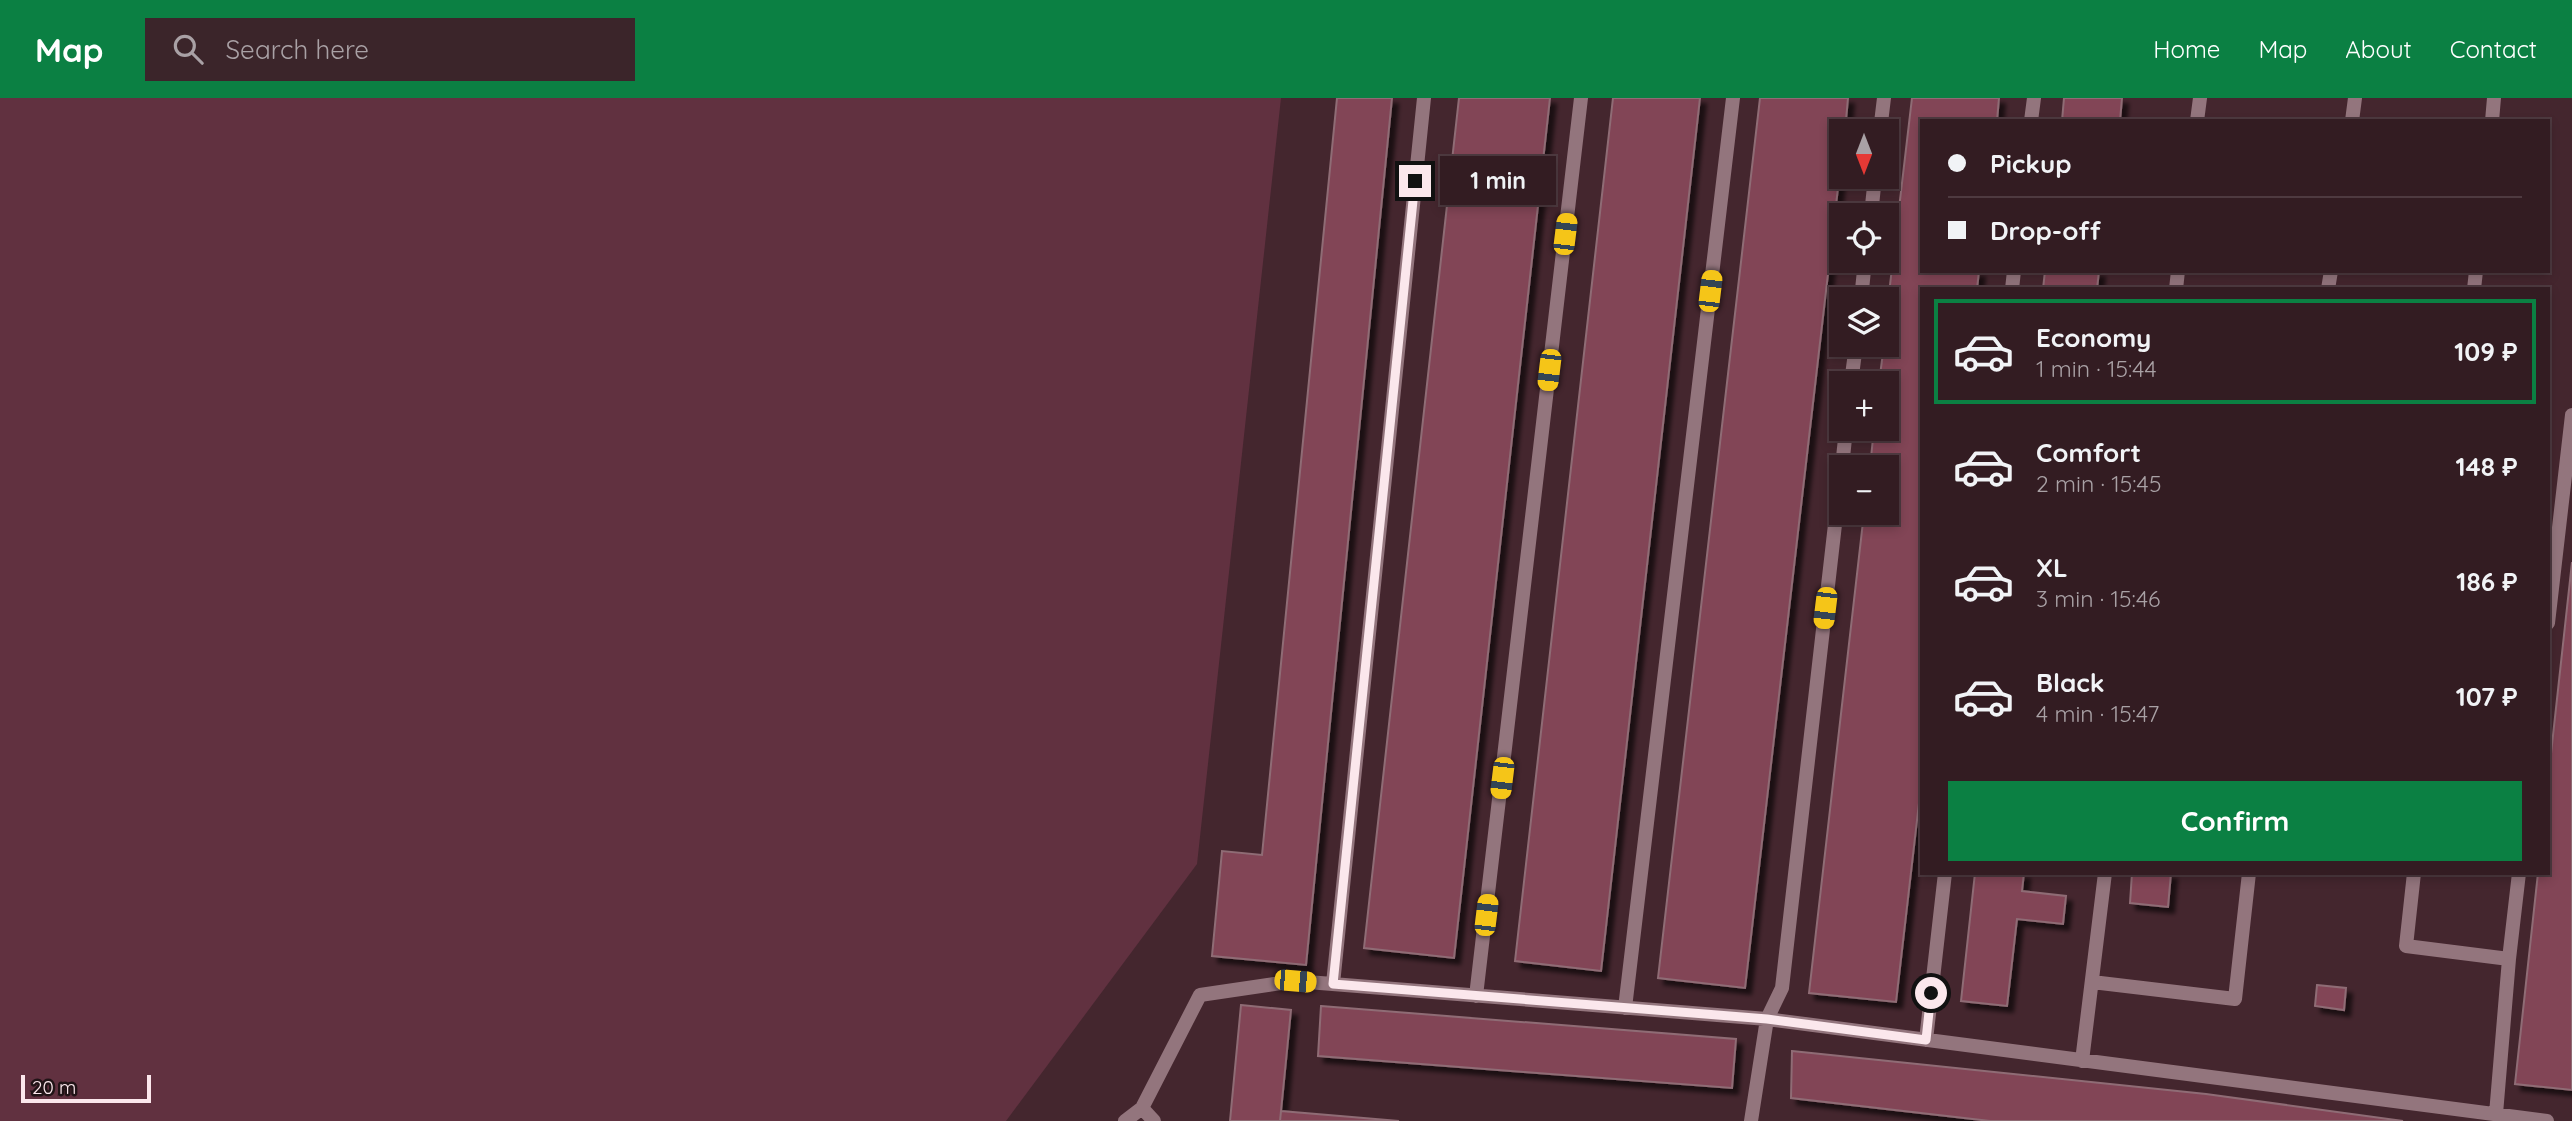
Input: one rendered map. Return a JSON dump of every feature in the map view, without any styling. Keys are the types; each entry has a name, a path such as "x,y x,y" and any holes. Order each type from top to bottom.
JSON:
{"lane":[{"path":"1333,984 1424,98"},
{"path":"1476,996 1581,98"},
{"path":"1625,1008 1733,98"},
{"path":"1881,119 1884,98"},
{"path":"2031,119 2034,98"},
{"path":"2197,119 2200,98"},
{"path":"2351,119 2355,98"},
{"path":"2491,119 2494,98"},
{"path":"2550,606 2572,415"},
{"path":"1751,1121 1767,1019 1782,988 1835,525"},
{"path":"1926,1040 1945,875"},
{"path":"2082,1061 2105,875"},
{"path":"2092,982 2235,999 2249,875"},
{"path":"2414,875 2406,946 2509,959"},
{"path":"2496,1114 2519,875"},
{"path":"1125,1121 1142,1108 1200,995 1295,981 1767,1019 2547,1121"},
{"path":"1142,1108 1154,1121"}],"shaded area":[{"path":"0,98 1281,98 1197,864 1006,1121 0,1121"}],"building":[{"path":"1337,98 1392,98 1306,965 1212,956 1222,851 1262,855"},
{"path":"1459,98 1550,98 1454,958 1364,948"},
{"path":"1613,98 1700,98 1601,971 1515,961"},
{"path":"1760,98 1848,98 1846,119 1829,119 1829,189 1838,189 1836,203 1829,203 1829,265 1745,988 1658,978"},
{"path":"1912,98 1999,98 1997,119 1920,119 1920,273 1979,273 1977,287 1920,287 1920,794 1896,1002 1809,993 1863,525 1899,525 1899,455 1871,455 1873,441 1899,441 1899,371 1881,371 1882,357 1899,357 1899,287 1890,287 1891,273 1899,273 1899,208"},
{"path":"2064,98 2122,98 2120,119 2062,119"},
{"path":"2045,273 2099,273 2097,287 2043,287"},
{"path":"2572,562 2572,1090 2515,1084 2538,875 2550,875 2550,763"},
{"path":"1975,875 2024,875 2022,891 2066,896 2063,924 2017,919 2007,1006 1961,1001"},
{"path":"2132,875 2171,875 2168,907 2130,903"},
{"path":"2317,985 2346,988 2344,1010 2315,1006"},
{"path":"1241,1005 1291,1010 1280,1121 1230,1121"},
{"path":"1321,1006 1736,1039 1732,1088 1318,1056"},
{"path":"1792,1051 2206,1094 2403,1121 1990,1121 1791,1098"},
{"path":"1281,1111 1399,1121 1280,1121"}],"route":[{"path":"1415,181 1333,984 1767,1019 1926,1040 1931,993"}]}
